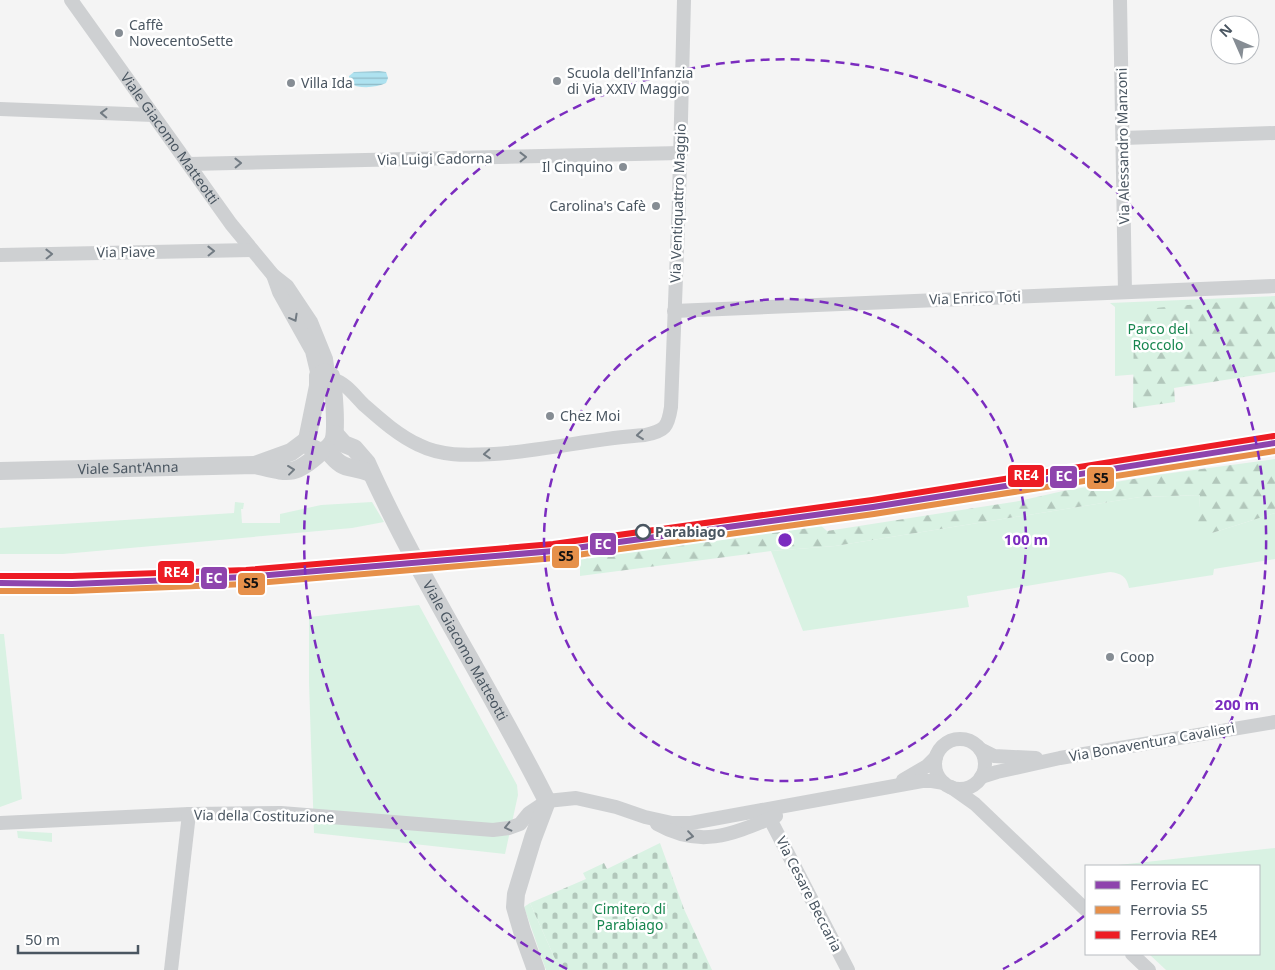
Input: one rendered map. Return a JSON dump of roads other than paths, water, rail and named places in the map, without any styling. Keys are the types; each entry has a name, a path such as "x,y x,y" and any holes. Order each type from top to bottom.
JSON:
{"street":[{"name":"Viale Giacomo Matteotti","path":"71,0 231,224 273,275 287,286 311,322 326,359 326,376 335,434 332,442 318,447 318,386 326,376"},
{"name":"Via Ventiquattro Maggio","path":"326,376 341,382 398,433 420,446 441,453 465,456 536,450 655,433 664,428 669,420 671,407 681,153 684,0"},
{"name":"Via Alessandro Manzoni","path":"1120,0 1126,292"},
{"path":"0,109 153,115"},
{"path":"1123,138 1275,133"},
{"name":"Via Luigi Cadorna","path":"189,164 681,153"},
{"name":"Via Piave","path":"0,254 252,250"},
{"name":"Via Enrico Toti","path":"674,311 1275,286"},
{"name":"Viale Giacomo Matteotti","path":"335,434 344,444 354,448 367,463 428,584 531,768 547,801"},
{"path":"318,447 338,464 371,473"},
{"name":"Viale Sant'Anna","path":"0,471 256,465 281,471 295,471 305,467 318,447"},
{"name":"Via Bonaventura Cavalieri","path":"547,801 576,798 616,807 645,817 672,832 689,837 708,837 730,834 766,814 810,801 922,781 959,789 968,788 980,779 997,772 1060,758 1275,722"},
{"name":"Via Bonaventura Cavalieri","path":"884,787 917,772 936,757 942,746 949,741 957,739 972,742 980,749 994,756 1060,758"},
{"path":"980,749 985,762 980,779 978,798 987,815"},
{"path":"936,757 935,769 938,777 987,815 1085,909"},
{"path":"536,970 515,907 516,894 533,838 547,801"},
{"name":"Via della Costituzione","path":"0,823 189,814 294,814 493,830 509,828 520,824 529,813 547,801"},
{"path":"171,970 189,814"},
{"name":"Via Cesare Beccaria","path":"766,814 848,970"},
{"path":"1133,955 1149,970"}],"water":[{"path":"354,72 386,72 388,78 386,83 367,87 349,83 349,76"}],"rail line":[{"name":"RE4","path":"0,576 72,576 246,570 553,544 872,500 1274,436"},
{"name":"EC","path":"0,583 72,584 246,577 554,551 873,507 1275,443"},
{"name":"S5","path":"0,591 72,591 246,584 555,558 874,514 1275,451"}],"place":[{"name":"Caffè NovecentoSette","path":"119,33"},
{"name":"Scuola dell'Infanzia di Via XXIV Maggio","path":"557,81"},
{"name":"Villa Ida","path":"291,83"},
{"name":"Il Cinquino","path":"623,167"},
{"name":"Carolina's Cafè","path":"656,206"},
{"name":"Chez Moi","path":"550,416"},
{"name":"Parabiago","path":"643,532"},
{"name":"Coop","path":"1110,657"}],"park label":[{"name":"Parco del Roccolo","path":"1158,338"},
{"name":"Cimitero di Parabiago","path":"630,918"}]}
